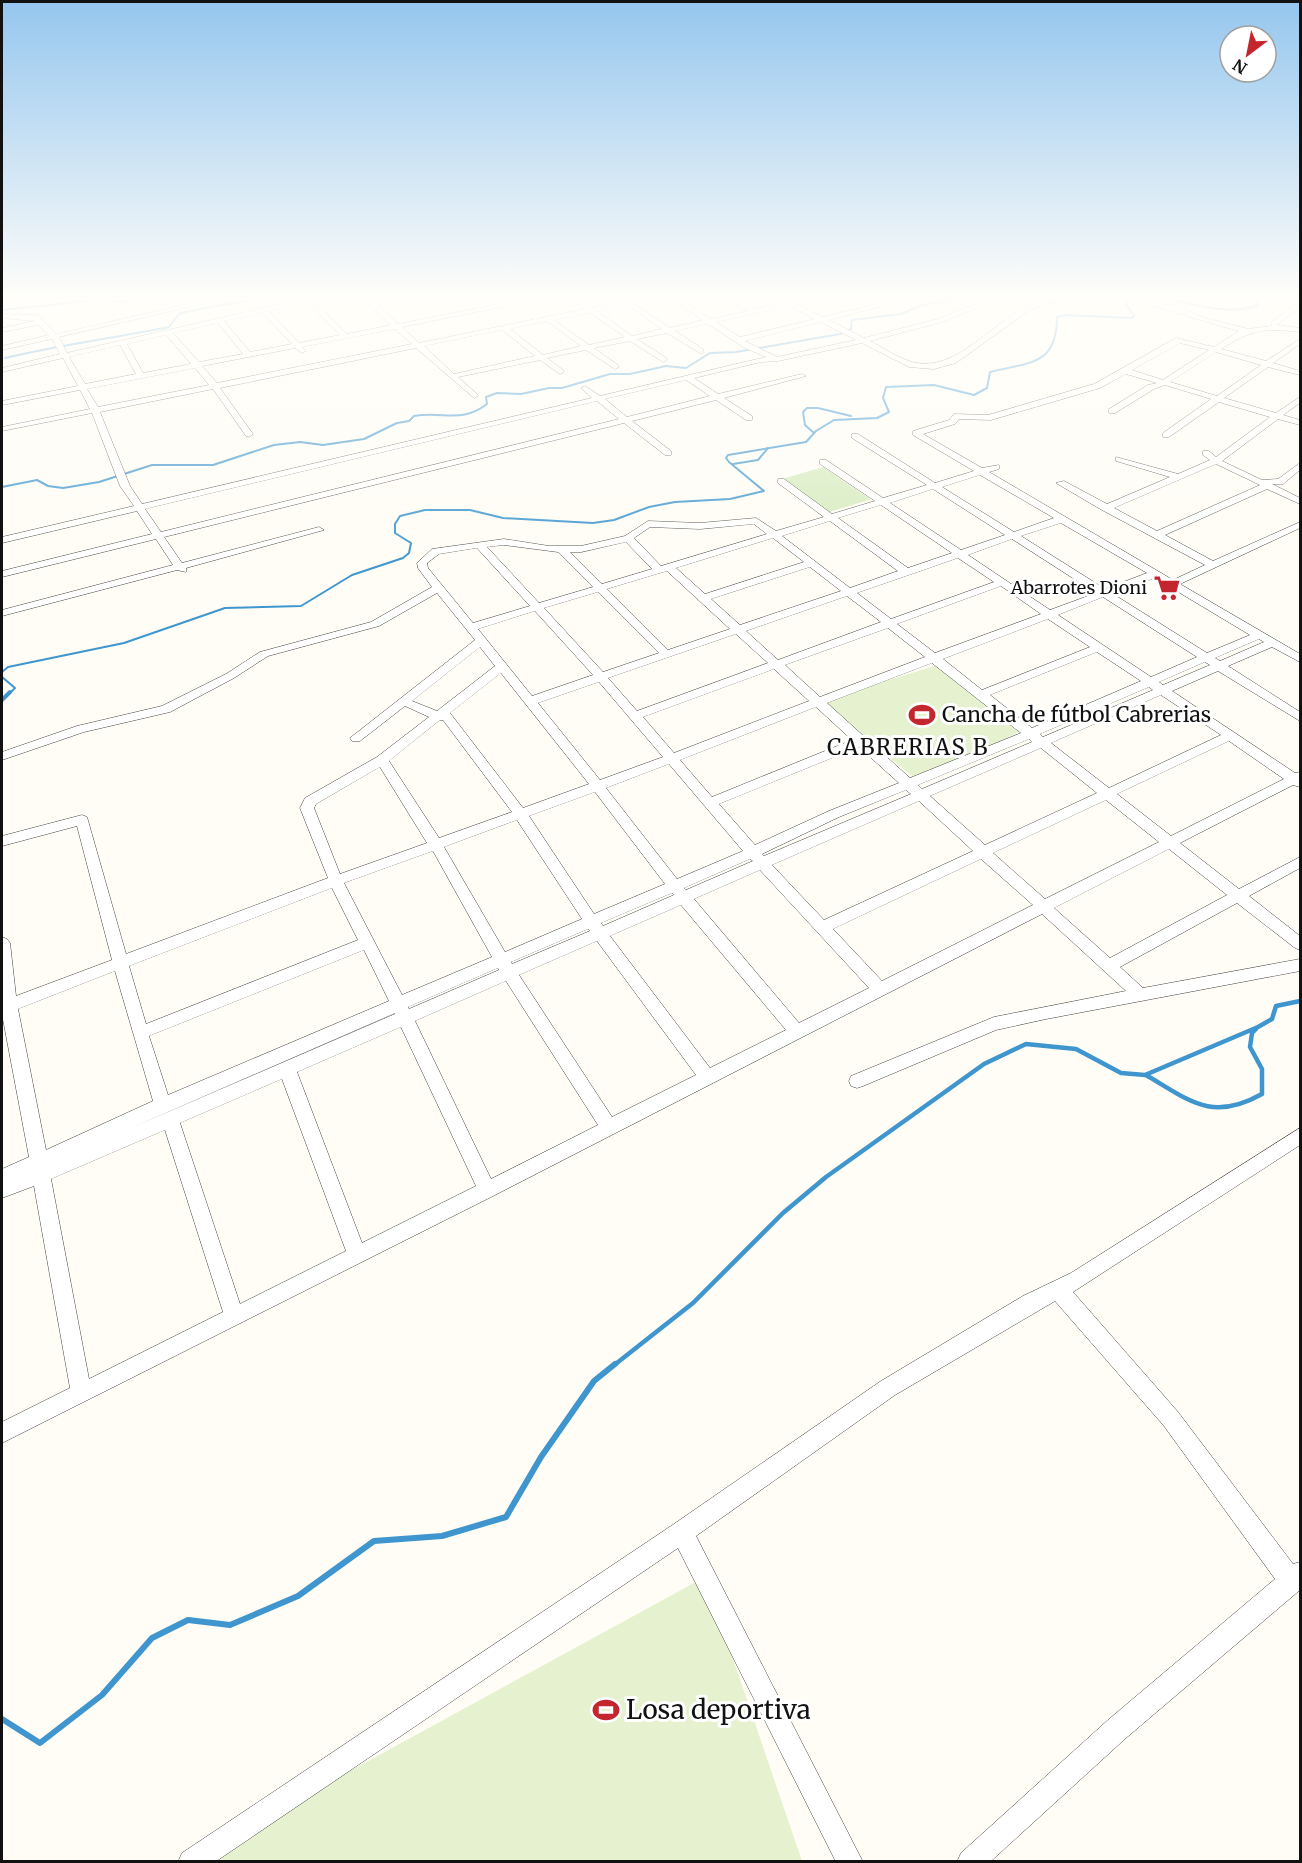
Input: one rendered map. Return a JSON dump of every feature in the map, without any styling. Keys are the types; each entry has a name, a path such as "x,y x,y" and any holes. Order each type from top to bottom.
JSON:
{"street":[{"path":"2,403 82,387 95,410 125,486 181,568"},
{"path":"2,429 205,387"},
{"path":"215,387 249,434"},
{"path":"465,387 474,396"},
{"path":"2,540 644,387"},
{"path":"701,387 749,418"},
{"path":"2,574 757,387"},
{"path":"1094,387 988,418 957,416 952,422 916,433 1300,659"},
{"path":"1112,411 1151,387"},
{"path":"1171,387 1300,424"},
{"path":"1166,435 1236,387"},
{"path":"585,388 668,453"},
{"path":"1105,508 1216,461 1300,399"},
{"path":"855,436 1300,717"},
{"path":"1206,453 1216,461 1300,501"},
{"path":"1119,459 1179,477"},
{"path":"823,462 1299,779"},
{"path":"1266,486 1266,481 1280,482 1300,466"},
{"path":"470,628 996,467"},
{"path":"781,481 906,572"},
{"path":"1061,483 1213,565"},
{"path":"1156,535 1266,486"},
{"path":"530,701 1062,519"},
{"path":"796,1032 684,898 598,786 480,642 423,568 425,558 436,551 515,542 561,549 590,547 628,538 642,526 659,523 693,526 756,521 1300,944"},
{"path":"1172,584 1300,525"},
{"path":"2,613 181,568 319,530"},
{"path":"628,538 738,629 774,665 1141,995"},
{"path":"480,545 602,678 757,857 880,989"},
{"path":"561,549 667,655"},
{"path":"702,598 812,563"},
{"path":"5,1006 336,881 521,815 1102,592 1155,574"},
{"path":"634,716 1003,582"},
{"path":"2,756 81,729 166,709 230,676 264,654 375,624 439,587"},
{"path":"2,1178 40,1167 505,966 590,920 674,885 757,857 1036,738 1212,661 1259,635"},
{"path":"356,738 480,642"},
{"path":"1212,661 1272,643"},
{"path":"980,695 1099,647"},
{"path":"487,1190 402,1011 336,881 307,808 310,801 382,760 501,667"},
{"path":"403,701 441,715 521,815 590,920 708,1078"},
{"path":"821,928 1232,735"},
{"path":"710,802 859,742"},
{"path":"382,760 436,845 505,966 609,1127"},
{"path":"2,1433 1299,779"},
{"path":"2,841 82,820 140,1033 234,1317"},
{"path":"505,966 600,934 684,898 757,857"},
{"path":"1109,966 1300,862"},
{"path":"2,943 5,1006 40,1167 81,1393"},
{"path":"140,1033 366,943"},
{"path":"857,1081 994,1024 1300,965"},
{"path":"167,1112 286,1069 402,1011"},
{"path":"286,1069 357,1255"},
{"path":"191,1862 682,1532 888,1388 1030,1303 1078,1280 1300,1136"},
{"path":"2,1190 40,1167"},
{"path":"970,1862 1117,1729 1296,1577 1170,1419 1058,1290"},
{"path":"682,1532 850,1862"}],"green space":[{"path":"823,467 870,499 829,512 782,479"},
{"name":"Cancha de fútbol Cabrerias","path":"941,664 1025,729 918,781 820,701"},
{"name":"Losa deportiva","path":"705,1577 802,1861 222,1862 218,1843"}],"waterway":[{"path":"2,487 37,480 48,486 63,488 99,482 152,465 213,465 274,445 300,442 323,445 364,439 397,423 409,421 414,416 469,414 487,404 486,397 497,393 521,394 566,387"},
{"path":"768,448 806,442 816,431 834,420 877,418 889,412 883,398 887,387"},
{"path":"942,387 974,395 987,387"},
{"path":"814,433 805,425 803,412 807,408 818,408 851,416"},
{"path":"2,672 8,667 124,643 225,608 301,606 352,575 403,558 409,553 411,543 395,533 395,524 400,516 425,510 470,510 503,518 593,523 614,520 649,507 675,502 730,499 764,491 726,458 728,455 768,448"},
{"path":"733,464 758,460 768,448"},
{"path":"2,677 15,688 9,694"},
{"path":"2,700 10,692"},
{"path":"613,1366 693,1303 783,1213 826,1177 984,1064 1026,1044 1076,1049 1121,1073 1145,1075 1258,1027 1272,1019 1276,1006 1300,1001"},
{"path":"1146,1075 1202,1105 1215,1107 1244,1102 1262,1094 1262,1069 1250,1047 1252,1033 1256,1029"},
{"path":"2,1719 40,1743 102,1695 152,1638 188,1620 230,1625 298,1596 374,1541 442,1536 506,1517 541,1457 594,1381 615,1364"}],"place":[{"name":"Abarrotes Dioni","path":"1167,588"},
{"name":"Cancha de fútbol Cabrerias","path":"922,715"},
{"name":"Losa deportiva","path":"606,1710"}],"district":[{"name":"CABRERIAS B","path":"908,747"}]}
